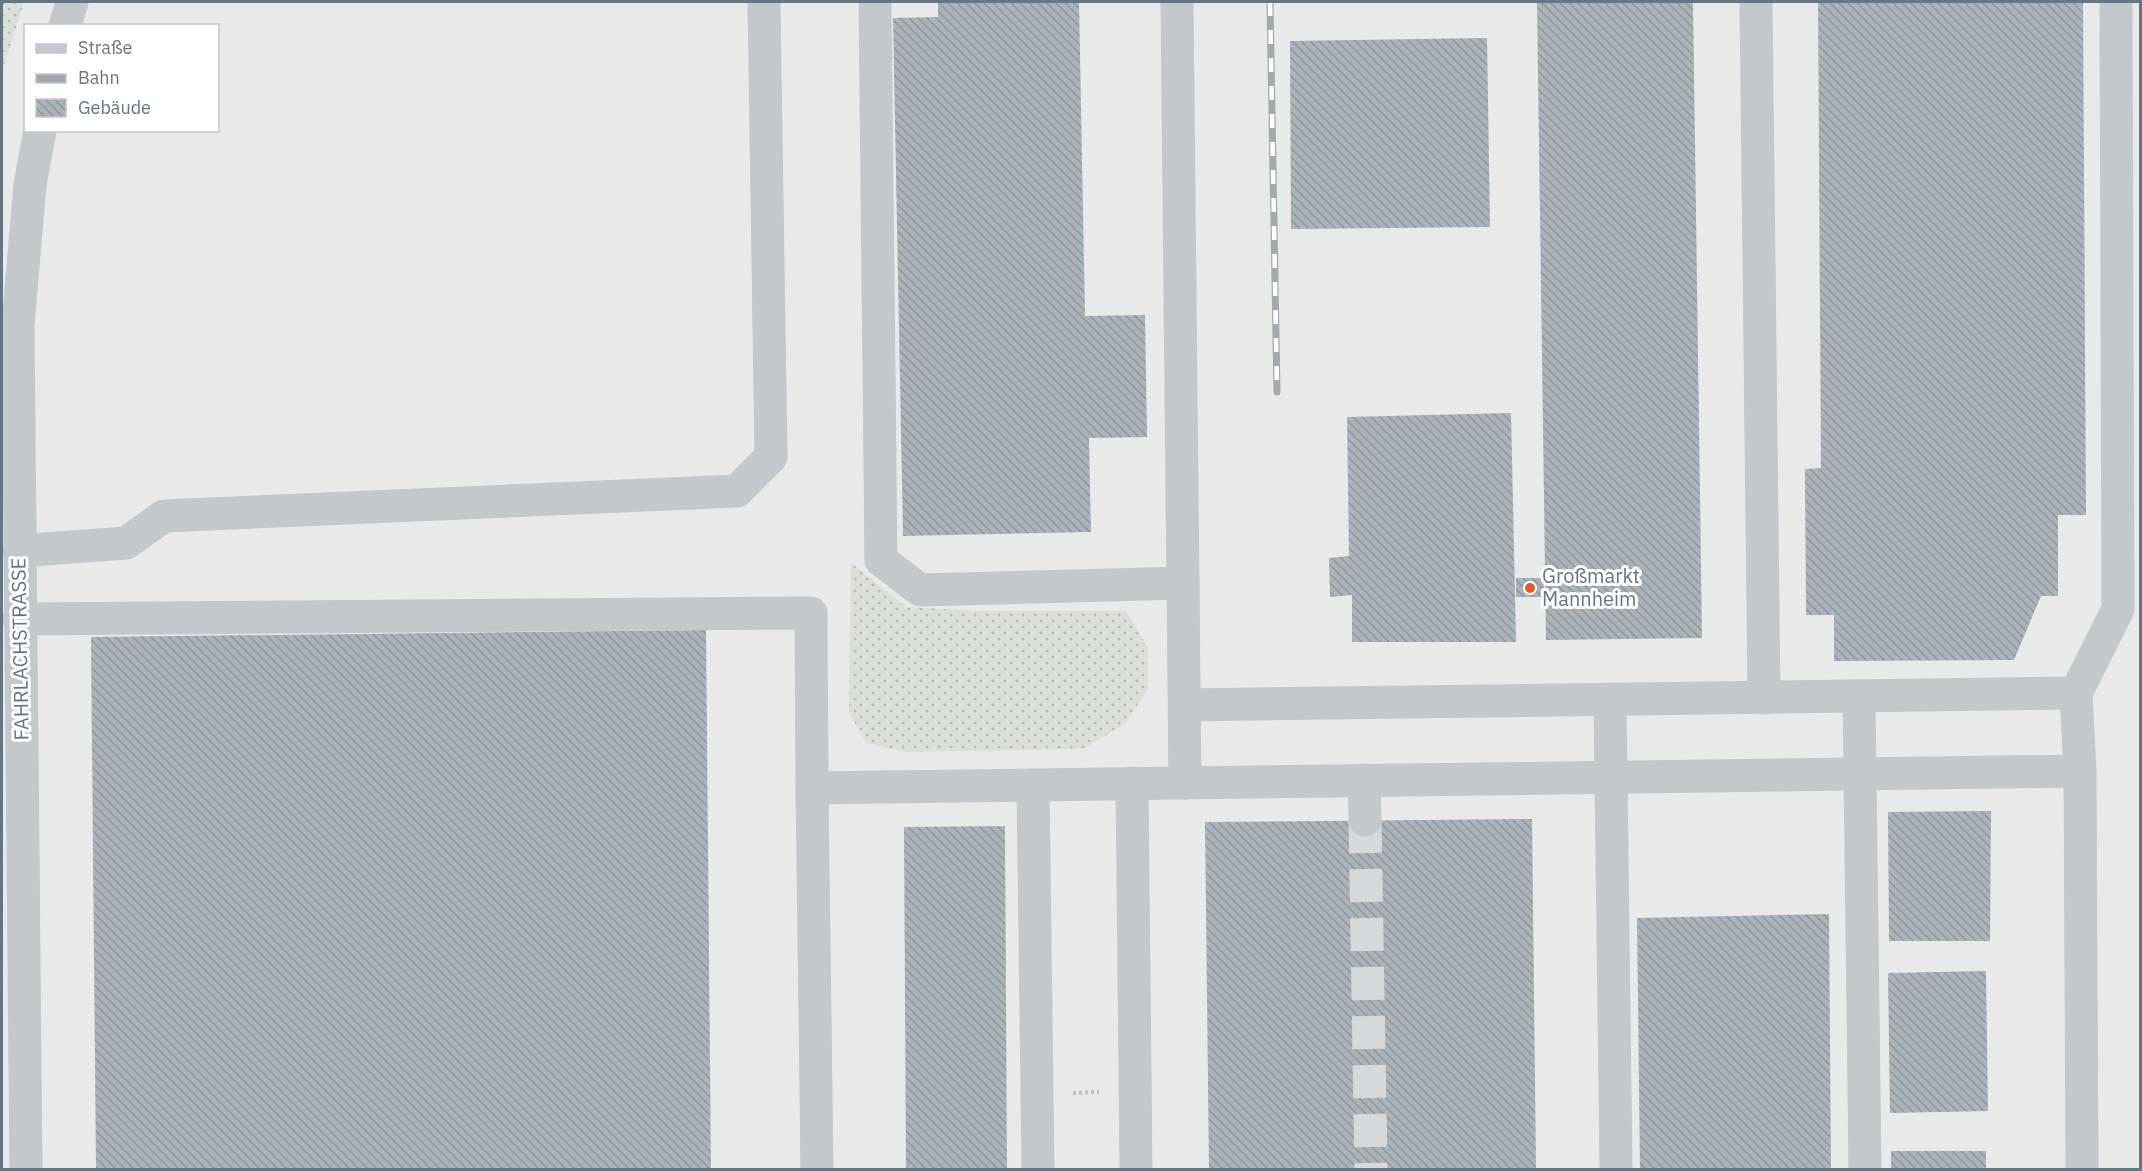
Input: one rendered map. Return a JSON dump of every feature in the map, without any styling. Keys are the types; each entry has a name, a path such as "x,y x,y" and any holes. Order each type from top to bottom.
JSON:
{"street":[{"path":"66,24 72,2"},
{"path":"13,573 126,543 164,516 737,491 771,457 764,2"},
{"path":"875,2 881,560 920,590 1184,583"},
{"path":"1177,2 1185,783"},
{"path":"1756,2 1764,698"},
{"path":"2082,1170 2080,771 2076,693 2118,609 2116,2"},
{"name":"FAHRLACHSTRASSE","path":"18,1152 12,801 19,619 13,573 10,478 18,325 30,185 40,132"},
{"path":"19,619 811,613 817,1170"},
{"path":"1185,705 2076,693"},
{"path":"1859,696 1865,1170"},
{"path":"1610,700 1616,1170"},
{"path":"812,788 2080,771"},
{"path":"1364,780 1365,820"},
{"path":"1132,783 1136,1170"},
{"path":"1033,785 1038,1170"}],"path":[{"path":"1037,1094 1136,1092"}],"shaded area":[{"path":"2,2 24,2 2,73"},
{"path":"24,2 2140,2 2140,1169 2,1170 2,73"},
{"path":"851,563 907,607 981,611 1126,611 1148,648 1148,689 1125,724 1083,749 905,752 866,743 849,712"}],"building":[{"path":"938,2 1079,2 1085,316 1145,315 1147,437 1089,438 1091,532 903,536 893,18 938,17"},
{"path":"1537,2 1693,2 1702,638 1546,640"},
{"path":"1818,2 2083,2 2086,515 2058,515 2058,596 2041,596 2014,660 1834,661 1834,615 1806,615 1805,469 1821,468"},
{"path":"1487,38 1490,227 1291,229 1290,41"},
{"path":"1511,413 1516,642 1352,642 1352,595 1330,597 1329,558 1349,556 1347,417"},
{"name":"Großmarkt Mannheim","path":"1516,578 1544,578 1544,597 1516,597"},
{"path":"706,630 711,1170 96,1170 91,637"},
{"path":"1991,811 1990,941 1889,941 1888,812"},
{"path":"1532,819 1536,1170 1209,1170 1205,822"},
{"path":"1005,826 1007,1170 906,1170 904,827"},
{"path":"1829,914 1831,1170 1640,1170 1637,918"},
{"path":"1986,971 1988,1111 1890,1113 1888,973"},
{"path":"1891,1151 1986,1151 1986,1170 1891,1170"}],"tunnel":[{"path":"1365,820 1371,1170"}],"railway":[{"path":"1270,2 1277,392"}],"place":[{"name":"Großmarkt Mannheim","path":"1530,588"}]}
